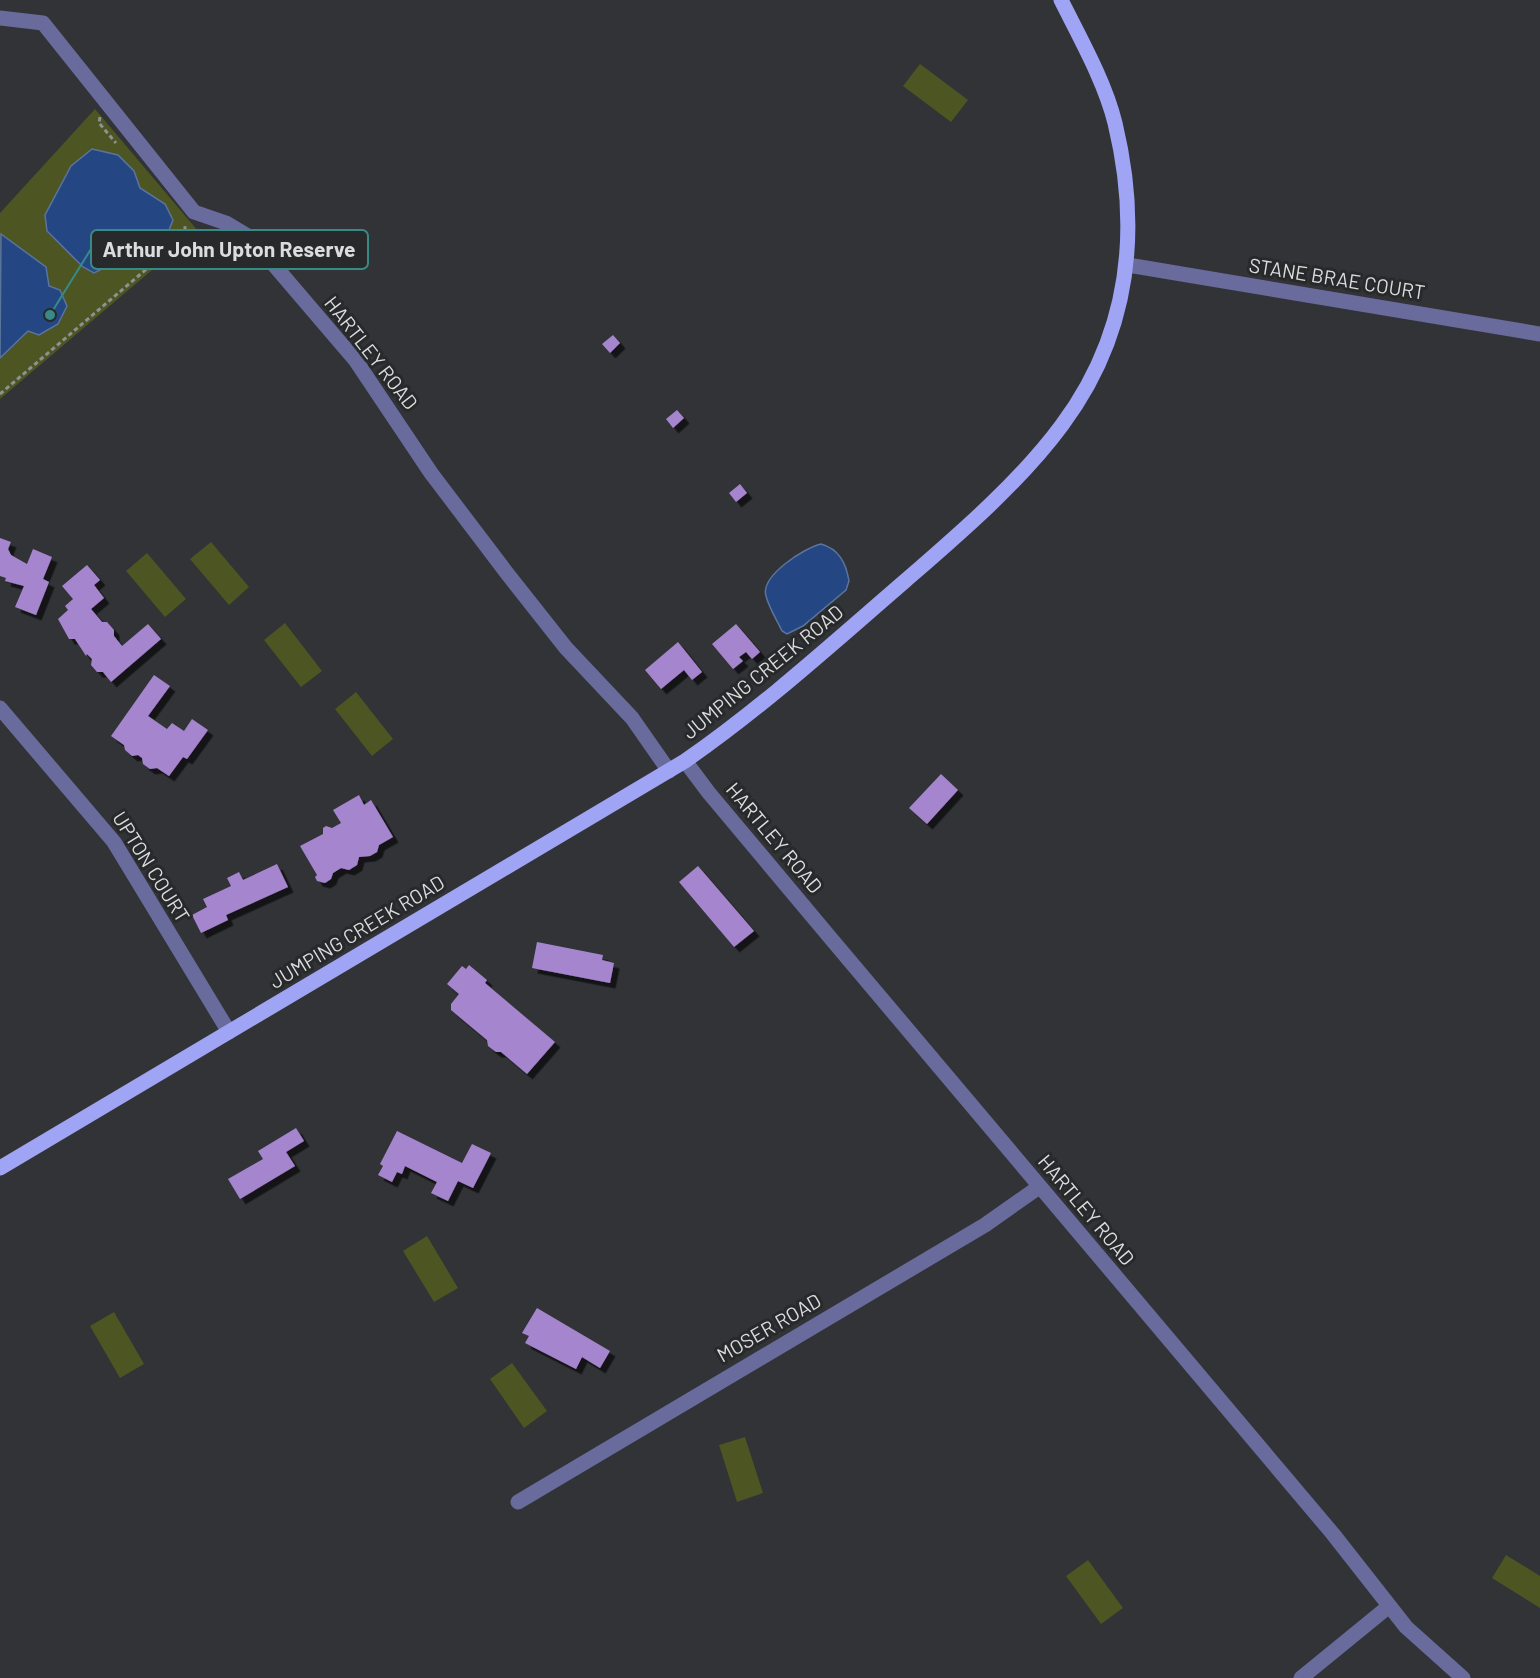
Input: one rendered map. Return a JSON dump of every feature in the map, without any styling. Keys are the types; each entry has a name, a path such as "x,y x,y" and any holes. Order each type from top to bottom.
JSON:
{"main road":[{"name":"JUMPING CREEK ROAD","path":"0,1168 685,761 763,704 837,641 919,569 1027,466 1062,425 1107,346 1120,304 1128,265 1128,200 1115,122 1086,50 1061,0"}],"street":[{"path":"0,18 43,23 194,212"},
{"name":"HARTLEY ROAD","path":"194,212 226,223 251,238 356,361 431,473 493,555 566,648 632,718 669,771"},
{"name":"STANE BRAE COURT","path":"1128,265 1540,334"},
{"name":"UPTON COURT","path":"0,708 114,842 229,1032"},
{"name":"HARTLEY ROAD","path":"685,761 709,793 1039,1187 1333,1534 1388,1607 1406,1627 1463,1678"},
{"name":"MOSER ROAD","path":"518,1502 985,1225 1039,1187"},
{"path":"1301,1678 1388,1607"}],"path":[{"path":"0,394 177,243 185,232 185,221 194,212"}],"green space":[{"path":"920,64 968,100 951,122 903,86"},
{"path":"95,109 198,231 0,399 0,213"},
{"path":"211,542 249,587 229,605 190,559"},
{"path":"147,553 186,599 165,617 126,571"},
{"path":"285,623 322,671 301,687 264,640"},
{"path":"356,692 393,739 372,756 335,709"},
{"path":"427,1236 458,1288 434,1302 403,1251"},
{"path":"114,1312 144,1364 120,1378 90,1326"},
{"path":"512,1363 547,1411 524,1428 490,1379"},
{"path":"745,1437 763,1493 737,1502 719,1445"},
{"path":"1506,1555 1540,1576 1540,1608 1492,1578"},
{"path":"1088,1560 1123,1608 1101,1624 1066,1576"}],"water":[{"path":"92,149 118,155 134,171 140,188 165,204 173,220 163,245 122,259 94,273 83,267 47,231 45,215 71,166"},
{"path":"1,234 46,267 49,286 60,290 67,306 58,324 39,335 28,331 0,358"},
{"path":"821,544 833,549 844,563 849,581 846,590 803,626 787,634 782,631 771,609 766,596 766,588 776,572 785,564 804,551"}],"building":[{"path":"613,335 620,343 610,353 602,344"},
{"path":"677,410 684,418 673,428 666,419"},
{"path":"740,484 747,493 736,502 729,493"},
{"path":"0,538 11,542 8,549 11,555 27,564 33,549 52,557 43,579 49,582 36,615 15,607 24,586 5,581 6,578 0,576"},
{"path":"87,565 100,580 94,585 104,598 91,609 102,622 107,622 114,630 114,636 122,646 148,624 161,639 111,682 103,672 97,672 91,665 92,659 87,654 86,656 75,639 69,639 58,619 68,610 65,606 73,599 62,586"},
{"path":"736,624 760,652 752,659 746,652 739,657 743,661 733,669 712,644"},
{"path":"678,642 702,672 692,680 684,670 661,689 645,670"},
{"path":"154,675 170,686 148,716 167,729 172,723 184,731 192,719 208,730 187,759 183,757 169,776 157,768 150,769 143,764 142,758 138,755 132,756 125,750 124,745 111,736"},
{"path":"941,774 958,790 927,824 909,808"},
{"path":"359,795 364,805 371,800 393,837 379,845 377,852 370,856 359,857 357,865 349,870 341,868 333,873 331,879 325,883 317,881 315,877 317,875 300,846 323,834 323,828 326,826 332,828 341,823 333,810"},
{"path":"277,864 288,887 226,915 228,920 201,933 192,915 207,907 203,899 231,886 227,878 239,872 243,880"},
{"path":"698,866 754,931 734,947 679,882"},
{"path":"537,942 603,955 602,960 614,963 610,983 532,968"},
{"path":"469,965 487,980 485,983 555,1042 527,1074 501,1052 496,1052 488,1046 487,1040 451,1010 451,1004 459,994 447,984 462,966 466,969"},
{"path":"296,1128 304,1141 286,1152 295,1166 240,1199 228,1179 263,1159 258,1151"},
{"path":"397,1131 462,1163 472,1144 491,1153 473,1188 458,1181 448,1201 431,1193 437,1182 405,1166 402,1174 397,1172 392,1182 378,1175 383,1166 380,1164"},
{"path":"537,1308 610,1351 600,1368 582,1357 576,1369 525,1343 529,1336 522,1333"}],"place":[{"name":"Arthur John Upton Reserve","path":"50,315"}]}
